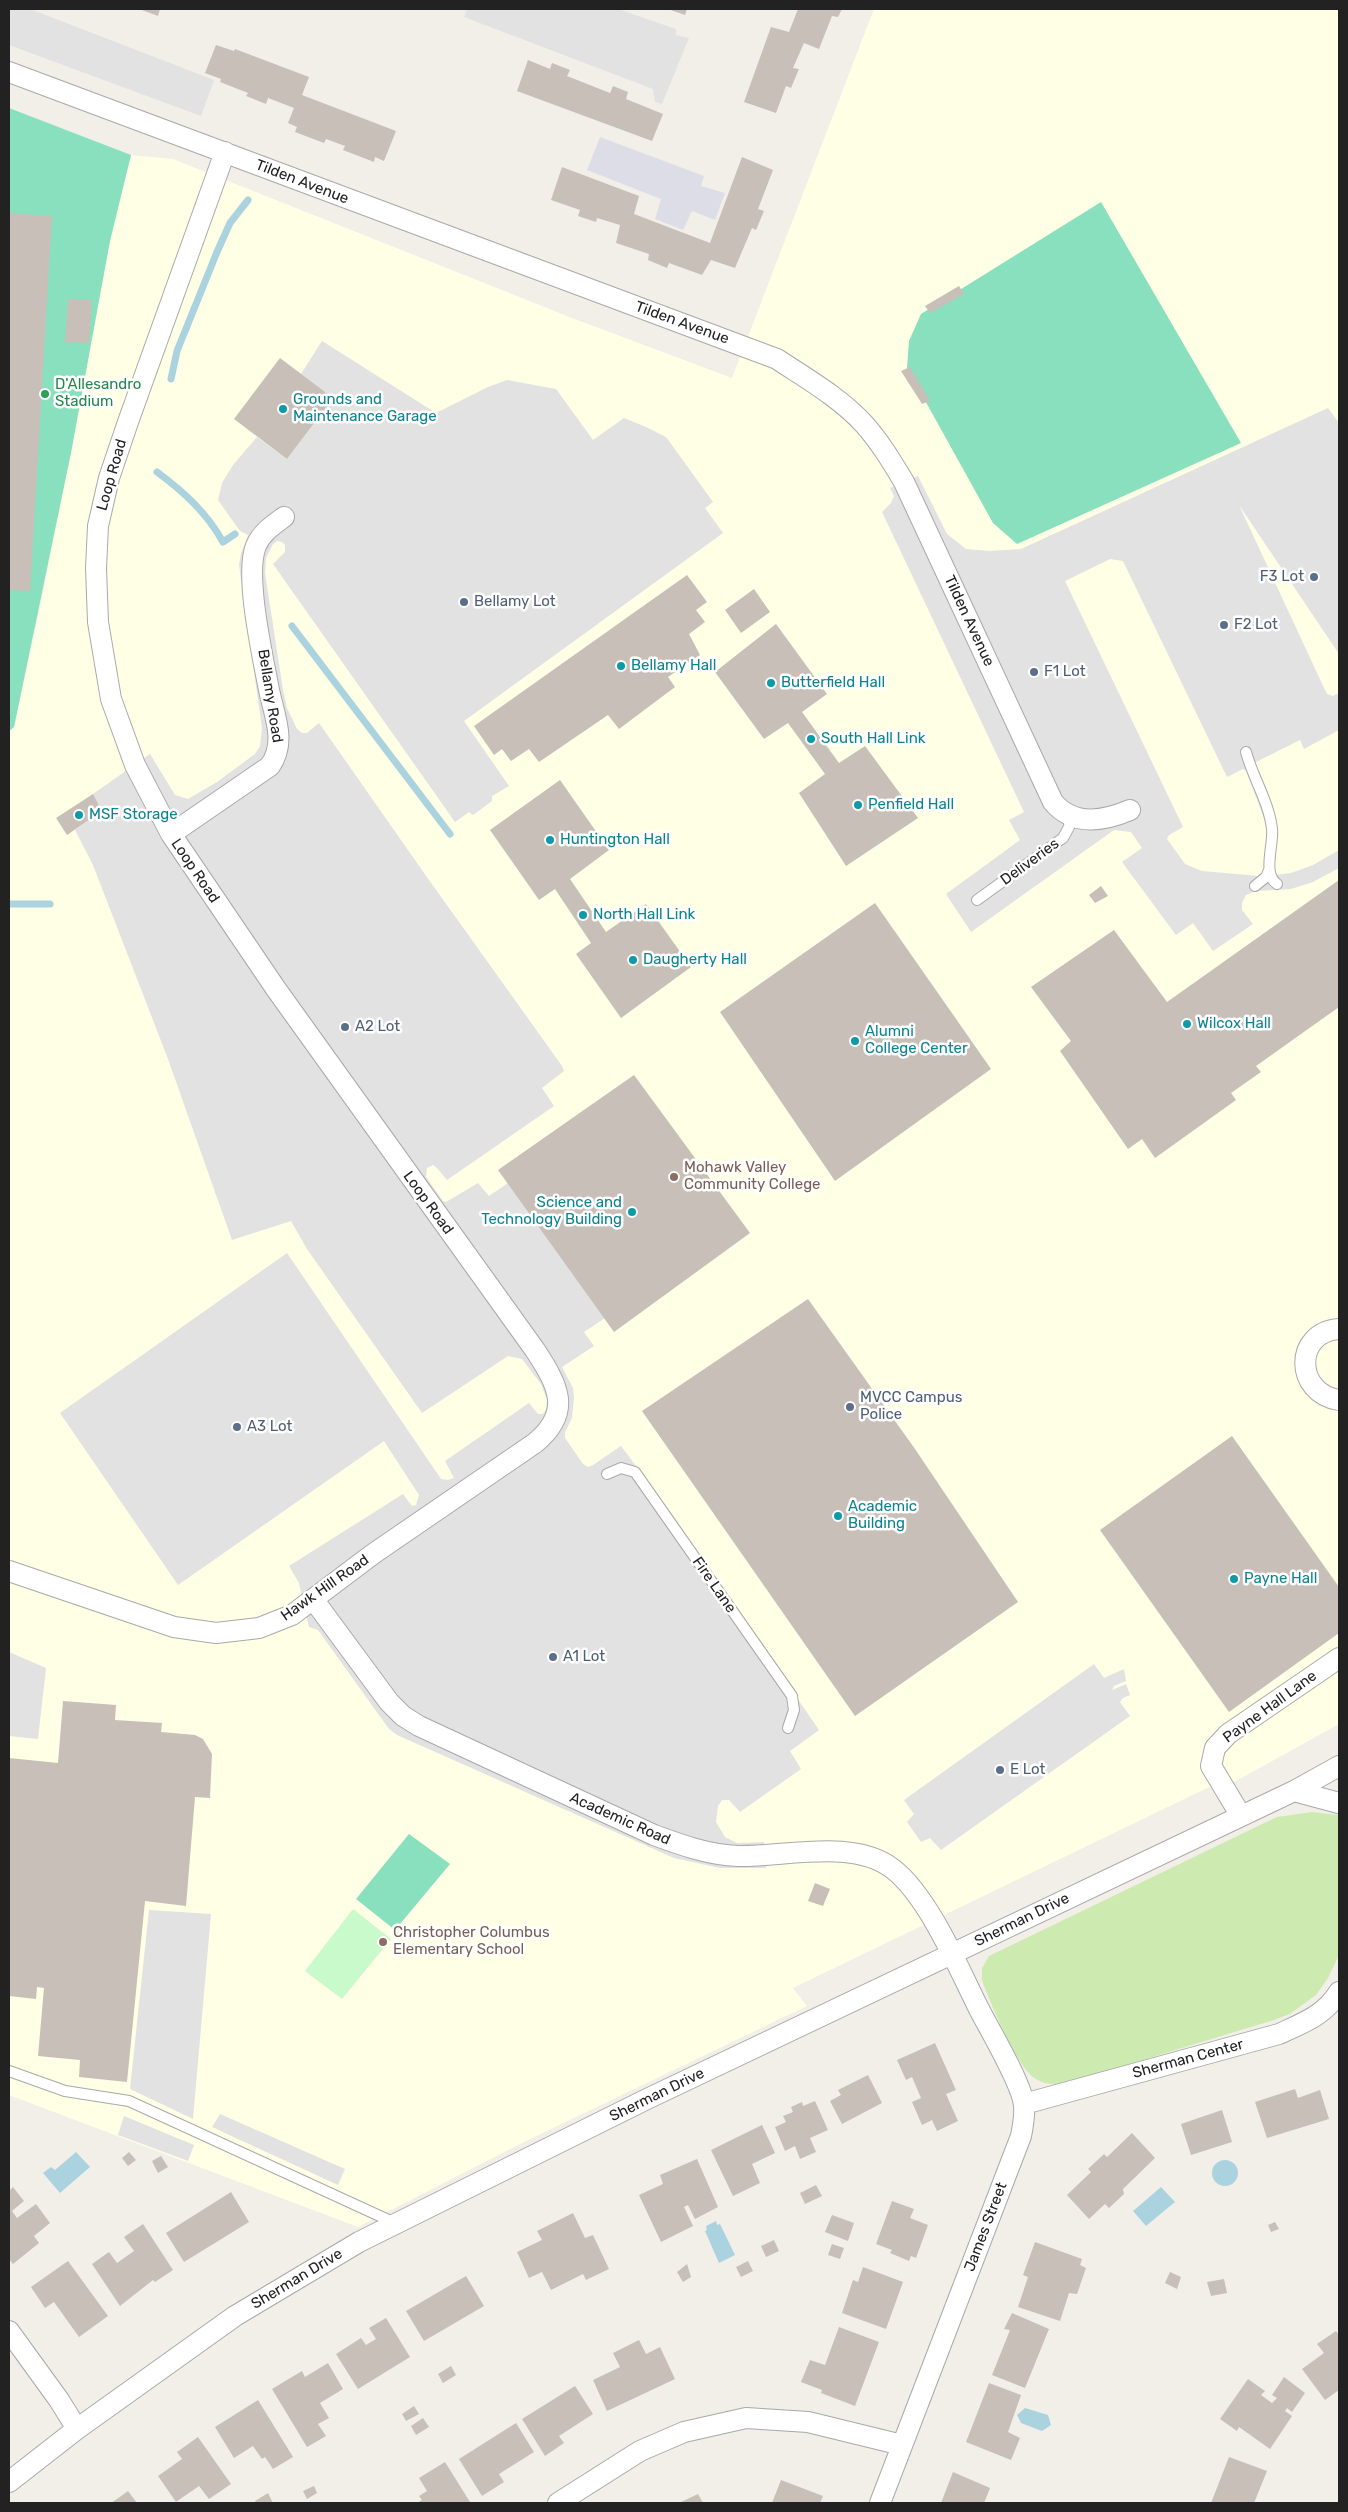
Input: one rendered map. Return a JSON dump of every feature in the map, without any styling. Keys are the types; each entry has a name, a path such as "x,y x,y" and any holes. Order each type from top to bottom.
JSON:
{"street":[{"name":"Tilden Avenue","path":"9,72 777,359 828,392 864,424 885,451 904,482 1050,796 1058,807 1070,815"},
{"name":"Loop Road","path":"225,152 109,478 98,526 96,568 98,622 111,699 135,765 171,834 281,996 535,1350 553,1379 558,1399"},
{"name":"Bellamy Road","path":"171,834 270,766 278,753 278,729 263,654 252,564 255,548 264,532 284,517"},
{"path":"1070,815 1094,820 1130,810"},
{"path":"1339,1329 1318,1337 1309,1349 1305,1363 1310,1383 1316,1391 1326,1397 1339,1400"},
{"name":"Hawk Hill Road","path":"9,1571 174,1627 195,1632 216,1633 259,1628 292,1615 373,1554 535,1443 555,1423 558,1399"},
{"name":"Academic Road","path":"313,1599 389,1702 403,1716 419,1726 654,1835 686,1847 738,1856 840,1852 859,1854 880,1862 902,1877 936,1925 952,1954"},
{"name":"Payne Hall Lane","path":"1241,1816 1211,1766 1215,1748 1228,1734 1339,1658"},
{"name":"Sherman Drive","path":"9,2482 76,2429 235,2316 359,2242 644,2101 1294,1791 1339,1766"},
{"path":"1294,1791 1339,1803"},
{"name":"James Street","path":"880,2503 1021,2136 1024,2104 1014,2077 952,1954"},
{"name":"Sherman Center","path":"1024,2104 1279,2034 1309,2021 1324,2010 1339,1992"},
{"path":"9,2331 59,2400 76,2429"},
{"path":"558,2503 640,2451 684,2432 746,2418 808,2422 902,2444"}],"lane":[{"path":"1246,752 1251,771 1269,814 1272,842 1269,870 1266,877 1255,886"},
{"name":"Deliveries","path":"977,900 1063,838 1069,827 1070,815"},
{"path":"1269,870 1272,879 1277,884"},
{"name":"Fire Lane","path":"607,1474 621,1468 635,1472 792,1696 794,1710 788,1728"},
{"path":"9,2071 65,2091 129,2101 396,2224"}],"shaded area":[{"path":"9,9 30,9 214,80 201,116 9,45"},
{"path":"467,9 618,9 676,29 676,35 689,38 662,104 655,102 653,89 464,17"},
{"name":"Mohawk Valley Community College","path":"874,9 1339,9 1339,1724 1236,1781 1207,1788 793,1988 807,2006 522,2143 358,2227 9,2095 9,731 14,727 43,592 110,241 131,155 173,159 572,318 732,378"},
{"path":"600,137 704,176 701,186 725,193 715,220 692,211 683,230 655,219 661,199 587,170"},
{"path":"322,341 436,413 488,387 507,380 556,389 593,440 624,418 646,427 666,437 713,502 705,508 723,533 464,721 509,786 492,796 492,801 473,815 469,812 455,822 273,564 285,552 285,545 282,542 277,541 273,544 266,558 265,573 283,690 287,708 297,729 302,733 307,733 319,723 564,1071 542,1088 554,1106 447,1180 433,1165 427,1168 426,1177 443,1201 446,1202 478,1183 489,1196 508,1183 605,1318 584,1332 594,1346 562,1367 573,1388 574,1398 572,1418 565,1432 565,1438 583,1464 588,1467 621,1446 654,1490 819,1730 790,1751 801,1769 740,1812 729,1800 722,1800 718,1806 716,1822 725,1837 737,1843 764,1842 766,1868 720,1868 674,1858 397,1735 389,1729 318,1630 309,1627 299,1583 289,1566 403,1494 412,1506 416,1505 419,1495 384,1441 178,1585 60,1413 287,1253 441,1479 448,1480 454,1478 445,1461 529,1403 538,1414 543,1414 546,1409 547,1400 541,1384 522,1359 508,1356 422,1413 307,1249 291,1221 232,1240 168,1059 93,865 75,830 102,811 93,794 150,754 175,795 188,799 217,782 255,754 260,746 262,728 239,565 241,553 248,535 240,531 218,500 222,483 233,465 257,437 287,459 333,398 301,374"},
{"path":"1328,408 1339,423 1339,654 1239,505 1327,694 1333,696 1339,693 1339,730 1304,749 1300,740 1254,763 1276,842 1273,870 1275,875 1291,873 1313,865 1339,850 1339,868 1313,882 1291,889 1256,891 1246,895 1242,903 1242,910 1253,924 1213,951 1193,923 1176,935 1122,862 1142,848 1131,832 1114,830 971,932 946,894 1020,840 1009,820 1024,812 882,512 891,503 894,496 890,488 918,476 947,534 966,549 990,551 1021,549","holes":["1110,559 1123,561 1227,777 1243,769 1246,771 1267,826 1269,842 1266,870 1259,876 1202,871 1185,864 1167,839 1169,835 1183,827 1065,581"]},
{"path":"9,1652 46,1668 38,1739 9,1736"},
{"name":"E Lot","path":"1094,1664 1104,1678 1124,1669 1126,1681 1114,1686 1112,1690 1126,1684 1130,1695 1123,1698 1120,1702 1130,1716 941,1850 930,1838 921,1842 907,1822 914,1814 904,1800"},
{"path":"149,1910 211,1914 193,2119 130,2089"},
{"path":"220,2114 345,2169 338,2185 212,2127"},
{"path":"124,2116 194,2145 188,2161 118,2135"}],"green space":[{"name":"D'Allesandro Stadium","path":"9,108 131,155 110,241 71,453 14,727 9,731"},
{"path":"1101,202 1241,443 1017,544 993,523 907,368 909,341 921,314"},
{"path":"1312,1812 1339,1815 1339,1955 1328,1978 1316,1995 1290,2014 1274,2020 1067,2083 1045,2083 1033,2077 1019,2060 1004,2032 982,1980 982,1968 989,1956 1277,1817"},
{"path":"409,1834 450,1864 395,1930 356,1899"},
{"path":"353,1909 391,1939 342,1999 305,1971"}],"water":[{"path":"76,2152 90,2167 60,2193 43,2173 51,2167 55,2170"},
{"path":"1225,2160 1234,2164 1238,2173 1234,2182 1225,2186 1216,2182 1212,2173 1216,2164"},
{"path":"1161,2187 1175,2202 1146,2226 1133,2211"},
{"path":"716,2221 717,2225 720,2224 735,2255 719,2263 705,2231 707,2230 706,2226"},
{"path":"1025,2408 1048,2415 1051,2425 1042,2431 1021,2423 1017,2415"}],"building":[{"path":"139,9 160,9 158,16"},
{"path":"668,9 687,9 685,15"},
{"path":"798,9 842,9 838,17 832,16 819,49 804,43 793,68 799,69 791,88 786,86 776,113 744,102 771,27 789,32"},
{"path":"216,45 234,51 235,49 309,77 302,95 396,131 384,161 375,157 374,162 343,150 345,146 326,139 324,143 295,132 297,127 288,123 294,108 268,98 266,104 246,96 248,93 220,82 221,79 205,73"},
{"path":"528,60 550,69 552,63 570,70 567,76 610,93 613,86 628,92 626,99 663,114 652,141 517,91"},
{"path":"742,157 773,170 758,209 764,211 756,230 752,228 735,268 711,260 702,275 669,263 667,268 648,260 649,254 616,243 620,225 597,218 596,222 578,216 580,210 551,200 562,167 639,196 634,214 710,243"},
{"path":"9,213 52,216 30,591 9,590"},
{"path":"959,286 964,294 930,313 925,306"},
{"path":"68,299 92,300 89,343 65,342"},
{"name":"Grounds and Maintenance Garage","path":"280,358 333,398 287,459 234,419"},
{"path":"910,367 930,401 922,404 901,371"},
{"name":"Bellamy Hall","path":"687,575 707,602 696,610 705,622 689,634 700,655 668,677 675,687 619,729 608,715 539,762 529,749 511,761 502,749 494,755 474,726"},
{"path":"754,589 770,612 741,633 725,610"},
{"path":"776,624 827,694 802,712 839,763 865,746 918,818 846,866 799,793 825,774 788,723 764,739 715,672"},
{"path":"560,780 609,850 570,879 606,932 646,904 691,967 621,1018 576,954 591,943 555,889 539,900 490,830"},
{"name":"MSF Storage","path":"93,794 102,811 67,835 56,818"},
{"name":"Wilcox Hall","path":"1339,880 1339,1007 1256,1066 1261,1072 1231,1093 1236,1100 1155,1158 1142,1139 1128,1149 1060,1051 1071,1041 1031,987 1114,930 1167,1002"},
{"path":"1101,886 1108,896 1095,903 1089,895"},
{"name":"Alumni College Center","path":"875,903 991,1069 835,1181 720,1012"},
{"name":"Science and Technology Building","path":"634,1075 750,1233 614,1332 498,1170"},
{"name":"Academic Building","path":"808,1299 915,1449 1018,1602 855,1716 642,1411"},
{"name":"Payne Hall","path":"1232,1436 1339,1587 1339,1633 1229,1712 1100,1530"},
{"path":"63,1701 116,1705 115,1720 162,1723 161,1732 195,1735 203,1739 212,1754 210,1798 195,1797 186,1906 145,1901 127,2082 79,2077 80,2060 38,2056 44,1988 37,1987 36,1999 9,1996 9,1758 58,1763"},
{"path":"815,1883 830,1889 823,1906 808,1901"},
{"path":"935,2043 956,2090 946,2094 958,2121 937,2131 932,2120 922,2125 912,2102 921,2098 912,2077 906,2080 897,2060"},
{"path":"868,2075 882,2103 842,2124 830,2101 841,2095 838,2090"},
{"path":"1295,2089 1298,2098 1320,2090 1329,2119 1267,2138 1255,2102"},
{"path":"815,2101 828,2130 810,2138 816,2152 800,2159 795,2146 785,2151 775,2127 786,2122 783,2116 793,2112 791,2107 802,2102 803,2106"},
{"path":"1222,2110 1232,2142 1191,2155 1181,2124"},
{"path":"762,2125 775,2153 752,2164 760,2183 733,2196 711,2150"},
{"path":"1132,2133 1155,2158 1123,2189 1124,2194 1109,2208 1105,2204 1089,2219 1067,2195 1091,2172 1088,2169 1104,2154 1107,2157"},
{"path":"129,2152 136,2160 128,2166 122,2158"},
{"path":"161,2156 168,2167 158,2173 152,2161"},
{"path":"697,2159 718,2207 695,2219 688,2205 684,2207 693,2226 661,2242 639,2195 663,2184 660,2175"},
{"path":"816,2185 822,2196 805,2204 800,2193"},
{"path":"13,2187 24,2201 12,2211 17,2218 36,2204 50,2223 34,2236 39,2243 13,2264 9,2259 9,2191"},
{"path":"231,2192 249,2222 184,2262 166,2233"},
{"path":"892,2201 914,2209 910,2218 928,2225 916,2258 911,2256 909,2261 890,2253 892,2250 876,2244"},
{"path":"573,2213 585,2238 593,2235 609,2269 586,2280 583,2274 551,2290 542,2272 529,2278 517,2252 542,2240 537,2231"},
{"path":"832,2215 854,2223 848,2241 825,2232"},
{"path":"1275,2222 1279,2229 1271,2232 1268,2225"},
{"path":"143,2224 173,2270 155,2282 153,2280 120,2306 92,2264 109,2252 117,2263 134,2251 124,2237"},
{"path":"774,2240 779,2251 766,2257 761,2246"},
{"path":"1035,2242 1082,2259 1080,2265 1086,2268 1077,2294 1069,2293 1060,2321 1018,2307 1028,2277 1023,2275"},
{"path":"832,2244 844,2248 840,2259 828,2255"},
{"path":"68,2261 108,2316 79,2337 54,2302 45,2308 31,2287"},
{"path":"748,2261 753,2271 741,2277 736,2267"},
{"path":"687,2264 691,2277 683,2282 677,2272"},
{"path":"863,2267 903,2282 886,2329 842,2313 853,2280 858,2282"},
{"path":"1170,2272 1181,2277 1177,2289 1165,2283"},
{"path":"466,2276 484,2306 424,2341 406,2311"},
{"path":"1224,2279 1227,2293 1211,2296 1207,2282"},
{"path":"1012,2313 1049,2329 1025,2388 992,2375 1010,2330 1004,2329"},
{"path":"386,2318 410,2357 358,2389 336,2354 361,2338 366,2345 376,2339 369,2328"},
{"path":"839,2327 879,2342 855,2406 821,2393 822,2390 801,2382 810,2360 825,2365"},
{"path":"1336,2331 1339,2335 1339,2390 1325,2400 1302,2369 1324,2353 1317,2344"},
{"path":"639,2340 646,2354 660,2347 675,2379 607,2411 593,2380 620,2367 613,2353"},
{"path":"328,2363 343,2389 320,2403 329,2418 318,2424 326,2436 307,2447 272,2389 302,2371 305,2377"},
{"path":"451,2366 456,2375 443,2383 438,2374"},
{"path":"1284,2377 1305,2393 1292,2412 1287,2408 1285,2411 1292,2416 1270,2449 1239,2427 1237,2431 1220,2419 1248,2379 1265,2391 1261,2395 1272,2403 1277,2398 1272,2395"},
{"path":"989,2383 1021,2395 1008,2432 1020,2438 1011,2460 966,2442"},
{"path":"575,2386 593,2414 559,2436 564,2443 545,2456 522,2419"},
{"path":"258,2400 293,2457 273,2469 265,2457 262,2459 253,2446 234,2458 215,2427"},
{"path":"414,2406 419,2414 406,2421 402,2414"},
{"path":"423,2418 429,2427 416,2435 411,2426"},
{"path":"516,2423 534,2452 499,2474 504,2482 482,2496 459,2459"},
{"path":"198,2437 231,2484 209,2499 199,2486 176,2502 158,2476 182,2459 177,2452"},
{"path":"1229,2457 1267,2471 1254,2503 1211,2503"},
{"path":"445,2462 470,2502 417,2503 422,2500 419,2496 427,2491 419,2478"},
{"path":"953,2472 990,2488 984,2503 941,2503"},
{"path":"781,2480 823,2496 820,2503 772,2503"},
{"path":"314,2486 317,2493 307,2499 303,2491"},
{"path":"128,2491 137,2503 111,2503 117,2499"},
{"path":"268,2493 273,2503 256,2503 255,2501"},
{"path":"698,2494 703,2503 679,2503"}],"waterway":[{"path":"171,379 177,351 217,252 230,223 248,200"},
{"path":"157,472 194,504 217,531 223,542 235,534"},
{"path":"292,626 450,834"},
{"path":"9,904 50,904"}],"place":[{"name":"D'Allesandro Stadium","path":"45,394"},
{"name":"Grounds and Maintenance Garage","path":"283,409"},
{"name":"F3 Lot","path":"1314,577"},
{"name":"Bellamy Lot","path":"464,602"},
{"name":"F2 Lot","path":"1224,625"},
{"name":"Bellamy Hall","path":"621,666"},
{"name":"F1 Lot","path":"1034,672"},
{"name":"Butterfield Hall","path":"771,683"},
{"name":"South Hall Link","path":"811,739"},
{"name":"Penfield Hall","path":"858,805"},
{"name":"MSF Storage","path":"79,815"},
{"name":"Huntington Hall","path":"550,840"},
{"name":"North Hall Link","path":"583,915"},
{"name":"Daugherty Hall","path":"633,960"},
{"name":"Wilcox Hall","path":"1187,1024"},
{"name":"A2 Lot","path":"345,1027"},
{"name":"Alumni College Center","path":"855,1041"},
{"name":"Mohawk Valley Community College","path":"674,1177"},
{"name":"Science and Technology Building","path":"632,1212"},
{"name":"MVCC Campus Police","path":"850,1407"},
{"name":"A3 Lot","path":"237,1427"},
{"name":"Academic Building","path":"838,1516"},
{"name":"Payne Hall","path":"1234,1579"},
{"name":"A1 Lot","path":"553,1657"},
{"name":"E Lot","path":"1000,1770"},
{"name":"Christopher Columbus Elementary School","path":"383,1942"}]}
